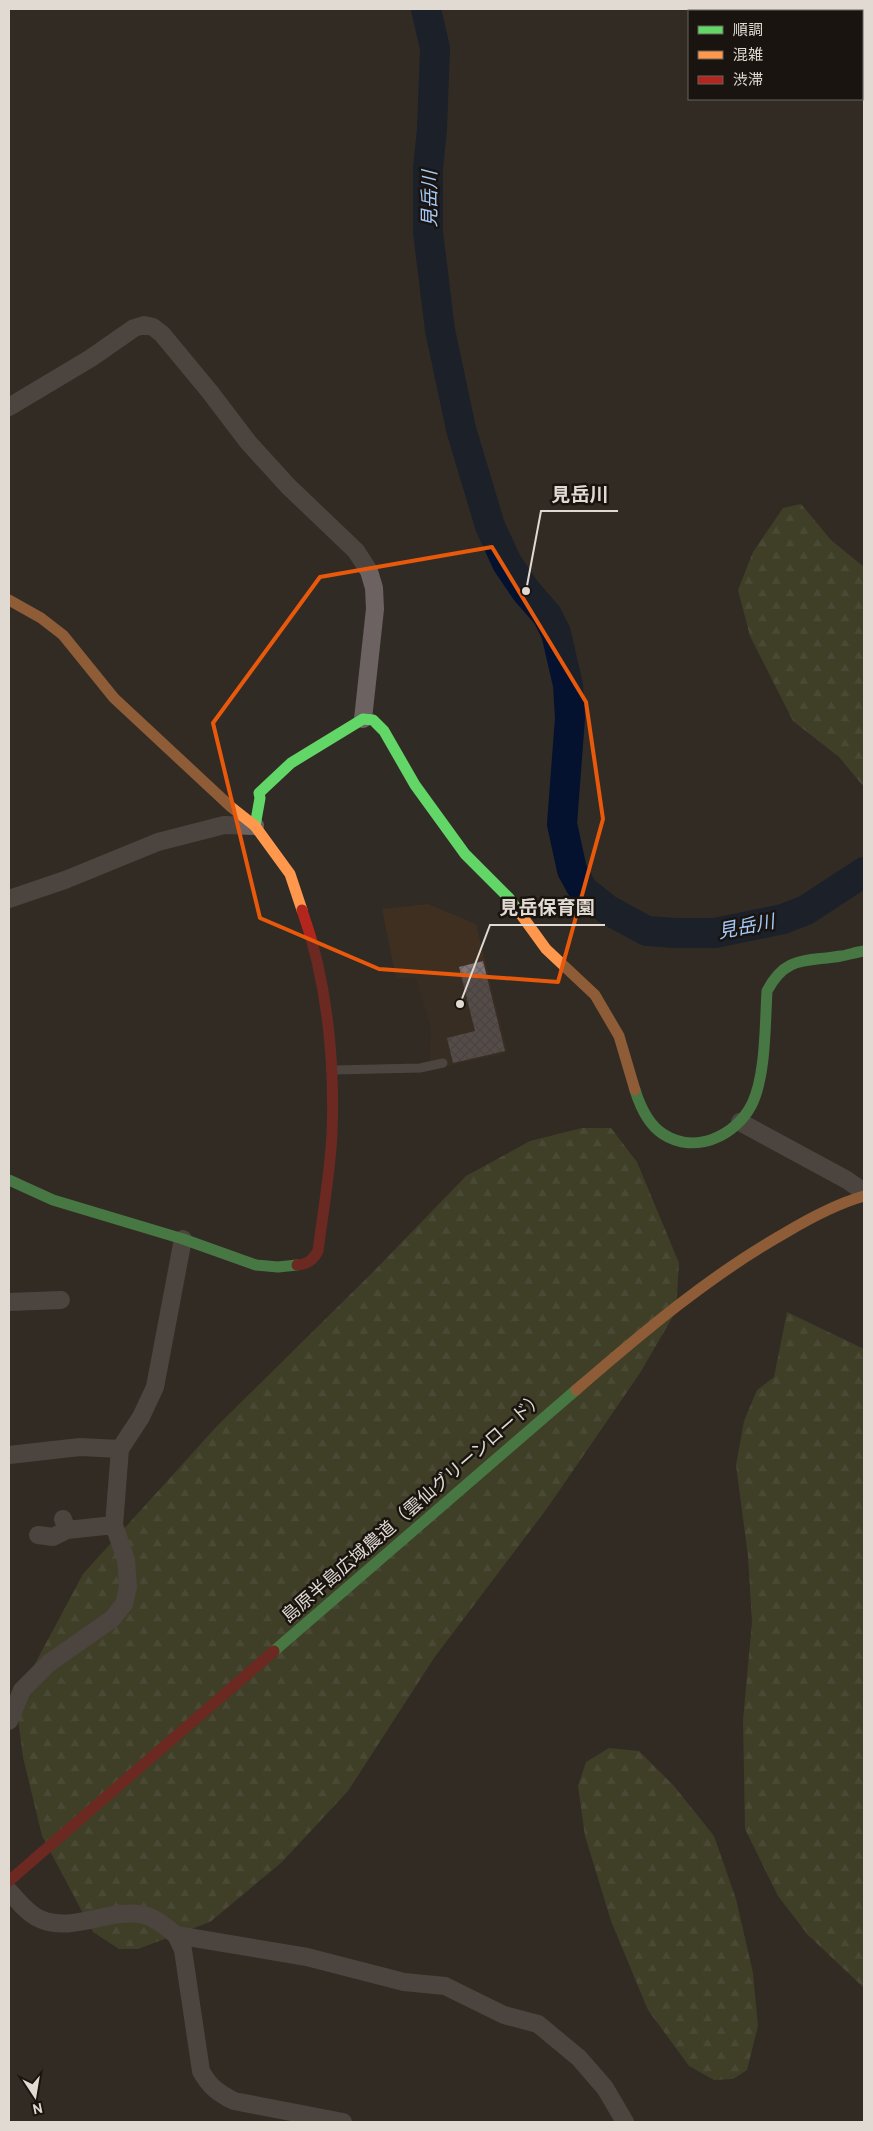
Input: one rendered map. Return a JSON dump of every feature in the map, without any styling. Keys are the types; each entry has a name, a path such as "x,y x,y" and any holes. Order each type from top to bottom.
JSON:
{"street":[{"path":"9,407 91,358 134,328 144,325 162,334 248,442 288,486 356,551 369,571 374,588 375,609 364,719"},
{"path":"9,600 41,618 63,635 114,698 231,807 255,826 290,874 310,932 324,1000 332,1070 332,1136 318,1251 313,1259 305,1264 287,1266 256,1265 183,1239 53,1200 9,1180"},
{"path":"255,826 259,794 291,763 364,719 374,720 384,731 415,785 464,854 508,898 546,949 595,995 619,1036 637,1097 647,1118 662,1134 682,1143 703,1142 723,1136 740,1122 752,1104 760,1083 767,991 772,978 782,968 798,959 842,956 864,951"},
{"path":"9,899 65,880 158,842 224,825 255,826"},
{"path":"740,1122 847,1180 864,1192"},
{"name":"島原半島広域農道（雲仙グリーンロード）","path":"9,1880 563,1401 696,1290 753,1250 835,1206 864,1196"},
{"path":"9,1721 22,1690 49,1664 112,1619 124,1604 128,1587 126,1560 114,1525 120,1449 141,1417 155,1387 183,1239"},
{"path":"9,1302 61,1300"},
{"path":"9,1455 80,1447 120,1449"},
{"path":"38,1535 53,1536 65,1525 114,1525"},
{"path":"9,1891 26,1909 40,1919 64,1923 124,1914 143,1914 160,1922 176,1934 307,1957 404,1982 445,1986 504,2015 538,2024 580,2058 605,2088 625,2122"},
{"path":"176,1934 183,1950 201,2071 208,2084 219,2093 234,2101 343,2122"}],"lane":[{"path":"332,1070 420,1068 443,1063"}],"highlighted area":[{"path":"492,547 586,702 603,819 558,982 379,969 260,918 213,723 320,577"}],"shaded area":[{"path":"428,904 476,924 508,1053 429,1070 431,1029 416,979 396,978 382,909"}],"green space":[{"path":"801,504 831,540 864,567 864,787 839,757 793,721 750,636 738,590 753,552 783,508"},
{"path":"582,1128 611,1128 637,1162 679,1263 676,1311 640,1373 548,1507 434,1658 348,1791 282,1862 210,1922 138,1949 119,1949 93,1932 42,1836 23,1757 18,1719 29,1675 83,1574 217,1426 373,1272 466,1176 530,1141"},
{"path":"787,1312 864,1349 864,1988 808,1935 778,1896 745,1829 743,1720 752,1622 748,1556 736,1465 744,1421 757,1390 774,1377"},
{"path":"609,1748 639,1751 674,1786 714,1836 736,1899 753,1973 758,2026 747,2070 733,2079 714,2080 689,2066 648,2010 611,1921 585,1836 578,1786 586,1762"}],"building":[{"path":"483,961 505,1051 453,1063 447,1038 475,1031 459,967"}],"waterway":[{"name":"見岳川","path":"426,9 435,48 432,129 428,168 428,232 440,330 461,429 490,526 507,563 526,591 547,615 556,633 568,685 570,718 562,824 572,870 583,890 608,910 647,931 675,933 715,933 783,919 806,910 864,872"}],"traffic: fast":[{"path":"255,826 260,798 259,793 291,763 363,719 373,720 384,731 415,785 465,854 509,898 517,909"},
{"path":"635,1090 642,1109 653,1126 675,1140 688,1143 701,1142 714,1139 725,1133 745,1115 757,1092 764,1049 767,991 774,979 782,971 798,962 864,951"},
{"path":"9,1180 53,1200 183,1239 256,1265 278,1267 297,1265"},
{"path":"274,1651 576,1390"}],"traffic: slow":[{"path":"9,600 41,618 63,635 114,698 231,807 255,826 290,874 302,910"},
{"path":"517,909 546,949 595,995 619,1036 635,1090"},
{"path":"576,1390 677,1306 730,1268 794,1227 833,1207 864,1196"}],"traffic: jam":[{"path":"297,1265 310,1261 318,1251 330,1163 333,1106 328,1020 318,964 302,910"},
{"path":"9,1881 274,1651"}],"place":[{"name":"見岳川","path":"526,591"},
{"name":"見岳保育園","path":"460,1004"}]}
